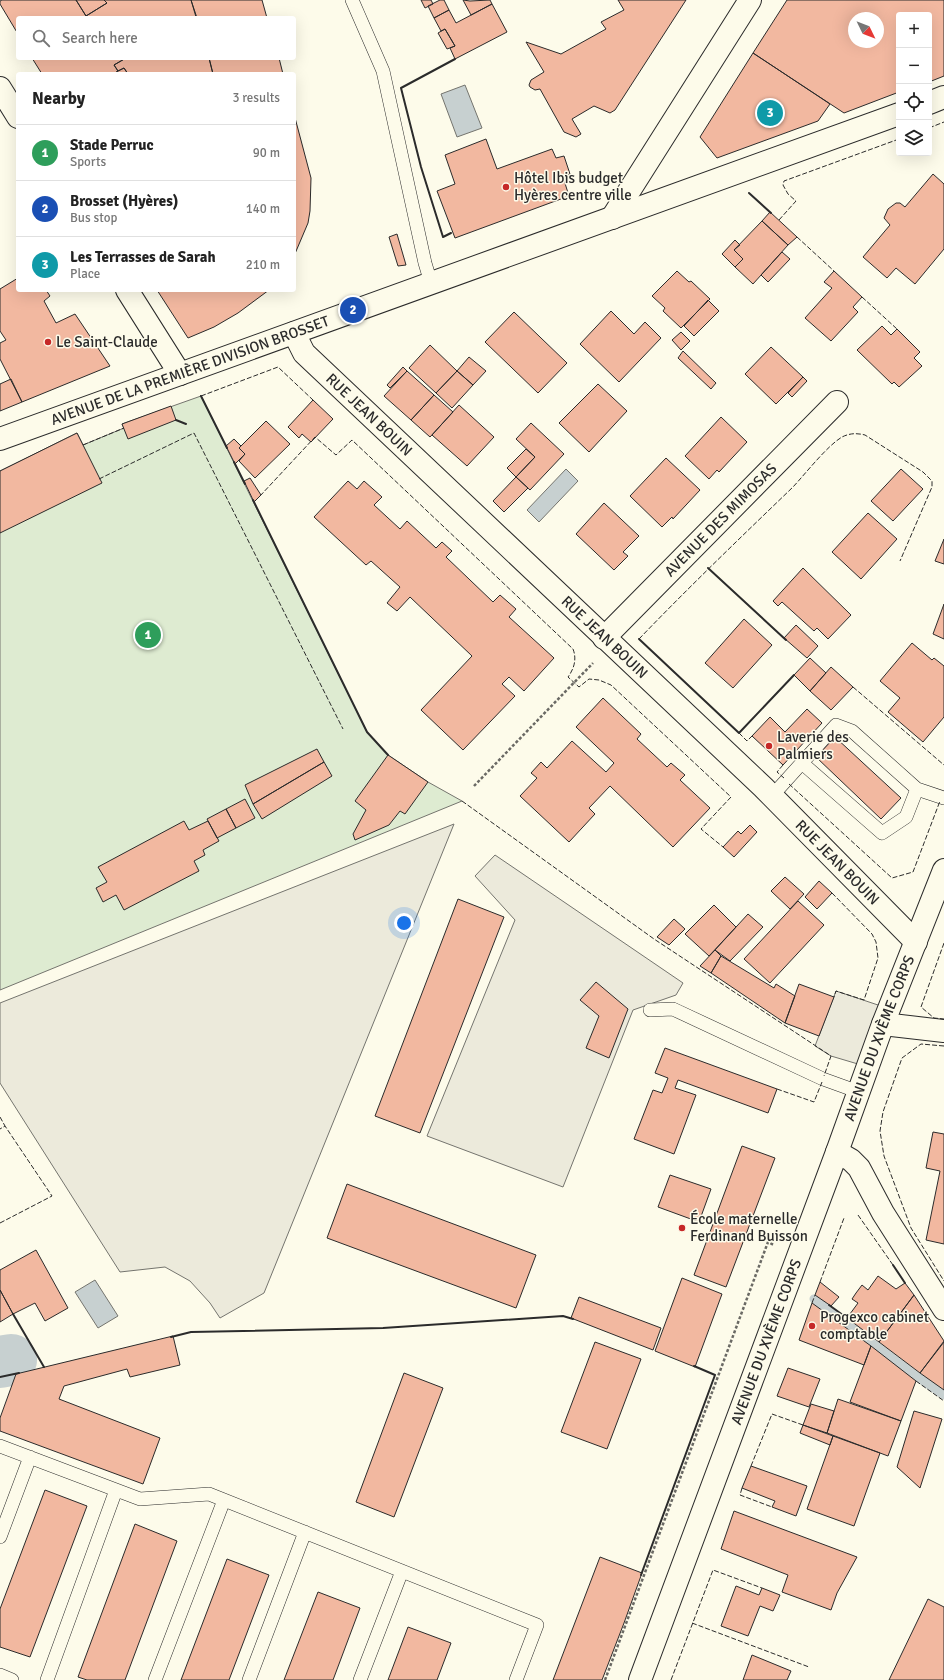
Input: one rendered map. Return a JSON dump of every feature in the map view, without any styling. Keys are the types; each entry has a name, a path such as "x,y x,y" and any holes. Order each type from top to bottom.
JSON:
{"street":[{"path":"612,218 750,0"},
{"path":"0,88 16,114"},
{"path":"932,102 944,97"},
{"name":"AVENUE DE LA PREMIÈRE DIVISION BROSSET","path":"0,439 294,333 353,310 432,283 896,115"},
{"path":"128,292 180,374"},
{"name":"RUE JEAN BOUIN","path":"294,333 304,353 772,796 916,942"},
{"name":"AVENUE DES MIMOSAS","path":"604,638 837,402"},
{"name":"AVENUE DU XVÈME CORPS","path":"640,1680 798,1253 837,1152 883,1024 944,870"},
{"path":"883,1024 944,1031"},
{"path":"837,1152 852,1160 859,1168 883,1213 944,1309"}],"lane":[{"path":"352,0 383,71 426,263 432,283"},
{"path":"772,796 836,725 852,731 917,789 944,798"},
{"path":"802,763 882,833 906,817 917,789"},
{"path":"650,1010 673,1008 823,1079 859,1092"},
{"path":"0,1446 140,1500 209,1494 537,1625 516,1680"},
{"path":"0,1537 30,1458"},
{"path":"47,1680 116,1490"},
{"path":"155,1680 224,1500"},
{"path":"249,1680 305,1532"},
{"path":"360,1680 402,1571"},
{"path":"0,1675 12,1680"}],"path":[{"path":"474,786 594,662"},
{"path":"605,1680 768,1242 798,1253"}],"green space":[{"path":"201,396 367,732 388,755 428,782 462,801 0,990 0,471 77,433 83,445 124,428 122,424"}],"shaded area":[{"path":"465,85 482,128 457,137 441,94"},
{"path":"566,469 578,481 539,522 527,510"},
{"path":"454,824 264,1293 220,1318 210,1303 190,1281 165,1267 120,1272 0,1083 0,1003"},
{"path":"495,855 683,983 676,995 633,1010 563,1187 427,1136 515,920 475,876"},
{"path":"836,991 890,1009 868,1067 831,1056 815,1046"},
{"path":"95,1280 118,1316 98,1328 75,1292"}],"building":[{"path":"76,0 86,16 16,16 16,31 0,4 0,1"},
{"path":"76,0 104,0 107,3 86,16"},
{"path":"104,0 191,0 196,16 86,16 107,3"},
{"path":"191,0 262,0 266,16 196,16"},
{"path":"421,0 431,0 433,4 425,8"},
{"path":"440,0 444,0 449,10 434,18 428,6"},
{"path":"463,0 490,0 492,4 471,15"},
{"path":"618,0 686,0 615,110 610,113 594,106 572,119 581,134 576,137 564,132 540,89 535,90 530,87 529,85 531,80 544,72 526,42 561,54 606,29 601,22 624,10"},
{"path":"787,0 944,0 944,76 932,81 932,12 896,12 896,93 844,113 753,53"},
{"path":"492,4 507,32 455,59 450,48 455,46 445,29 441,31 434,18 449,10 456,23"},
{"path":"445,29 455,46 447,49 438,33"},
{"path":"753,53 830,104 818,121 717,158 700,137"},
{"path":"33,60 123,60 114,65 118,71 116,72 41,72"},
{"path":"123,60 210,60 212,72 127,72 124,68 118,71 114,65"},
{"path":"210,60 280,60 282,72 212,72"},
{"path":"124,68 127,72 116,72"},
{"path":"296,122 311,178 308,223 296,251"},
{"name":"Hôtel Ibis budget Hyères centre ville","path":"486,139 497,169 552,149 556,158 564,156 570,174 563,177 569,196 455,238 437,191 455,184 445,155"},
{"path":"933,174 944,184 944,249 915,284 896,268 887,278 863,257 890,225 884,218 888,209 896,203 900,203 905,207"},
{"path":"770,212 797,237 788,245 762,221"},
{"path":"762,221 788,245 753,284 735,267 743,259 734,250"},
{"path":"397,234 406,265 398,266 389,237"},
{"path":"735,240 740,245 734,250 743,259 735,267 722,254"},
{"path":"782,252 790,259 768,282 761,275"},
{"path":"677,271 689,282 691,281 710,299 681,328 663,311 665,308 652,296"},
{"path":"834,271 862,297 853,307 858,312 831,341 805,318 832,288 824,282"},
{"name":"Le Saint-Claude","path":"16,279 16,292 47,292 50,296 44,301 56,323 75,314 110,366 22,402 0,359 0,343 6,340 0,331 0,289"},
{"path":"158,292 266,292 238,313 214,327 188,338"},
{"path":"708,300 719,311 694,336 684,326"},
{"path":"611,311 634,334 645,322 661,338 619,382 580,344"},
{"path":"514,312 567,363 538,393 485,342"},
{"path":"882,326 891,335 897,329 920,352 914,358 922,366 899,387 894,382 892,384 857,350"},
{"path":"681,332 690,341 681,350 672,340"},
{"path":"430,345 457,371 436,393 409,368"},
{"path":"771,347 803,377 776,404 745,374"},
{"path":"683,351 716,383 711,389 678,358"},
{"path":"469,357 486,371 473,385 457,371"},
{"path":"403,367 407,371 390,388 387,385"},
{"path":"407,371 434,395 411,420 384,396"},
{"path":"457,371 473,385 452,408 436,393"},
{"path":"803,377 807,381 792,397 788,393"},
{"path":"11,379 22,402 0,411 0,384"},
{"path":"598,384 627,411 589,452 559,423"},
{"path":"434,395 453,412 430,437 411,420"},
{"path":"313,400 333,419 311,442 302,434 299,438 288,427"},
{"path":"459,405 494,437 467,466 432,435"},
{"path":"171,406 176,420 128,439 122,424"},
{"path":"721,417 747,442 719,472 717,470 709,479 685,456"},
{"path":"266,421 290,444 255,478 239,461 245,454 239,448"},
{"path":"531,423 564,454 530,490 516,477 535,457 516,439"},
{"path":"77,433 102,483 0,533 0,471"},
{"path":"234,439 241,446 239,448 245,454 235,464 226,446"},
{"path":"526,449 535,457 516,477 507,468"},
{"path":"666,458 700,490 673,519 672,517 662,527 630,496"},
{"path":"901,469 923,489 893,521 871,501"},
{"path":"516,477 528,488 504,512 493,501"},
{"path":"250,478 261,495 254,502 244,481"},
{"path":"348,481 357,489 364,481 382,497 374,505 400,529 407,521 436,548 442,542 452,551 446,557 493,602 500,595 516,609 509,617 554,658 524,691 509,677 502,684 515,696 463,750 421,710 472,656 410,597 397,611 387,603 400,587 371,561 366,565 314,517"},
{"path":"604,503 639,536 623,552 628,556 614,570 576,534"},
{"path":"868,513 897,539 861,579 832,552"},
{"path":"944,539 944,564 935,561"},
{"path":"803,568 851,615 828,639 817,628 814,631 782,602 778,606 773,601"},
{"path":"944,604 944,639 933,634"},
{"path":"744,619 772,645 733,688 705,663"},
{"path":"796,625 818,646 807,658 784,638"},
{"path":"912,643 932,660 934,658 944,666 944,717 923,742 888,712 900,698 880,681"},
{"path":"810,658 826,673 810,691 794,675"},
{"path":"831,667 853,687 831,710 810,691"},
{"path":"603,698 641,734 637,739 667,767 671,763 685,775 680,780 710,808 673,847 610,786 589,808 595,814 569,842 520,796 537,778 531,773 541,762 547,768 572,741 606,772 614,763 576,727"},
{"path":"807,709 822,723 783,765 752,736 770,717 785,732"},
{"path":"835,737 901,798 881,819 816,757"},
{"path":"317,749 324,762 253,804 245,785"},
{"path":"388,755 428,782 405,814 400,811 389,825 355,840 353,834 366,810 355,801"},
{"path":"324,762 332,776 262,819 253,804"},
{"path":"245,799 255,818 236,828 226,809"},
{"path":"226,809 236,828 217,838 207,819"},
{"path":"184,821 189,830 208,821 219,841 203,850 205,855 194,861 199,871 124,910 116,895 103,902 96,888 107,882 98,867"},
{"path":"750,825 757,832 734,857 723,847 738,831 741,834"},
{"path":"785,877 804,894 790,909 771,891"},
{"path":"819,881 832,893 817,909 805,897"},
{"path":"458,899 504,917 420,1133 375,1116"},
{"path":"798,901 824,925 770,983 744,959"},
{"path":"714,905 736,927 709,956 685,934"},
{"path":"748,914 763,927 730,961 715,950"},
{"path":"674,919 685,929 669,945 657,937"},
{"path":"715,950 721,956 711,973 700,966"},
{"path":"721,956 774,988 776,984 795,996 785,1023 711,973"},
{"path":"596,982 628,1009 609,1058 586,1048 599,1016 580,1000"},
{"path":"799,984 834,997 819,1036 785,1023"},
{"path":"665,1048 777,1089 768,1113 678,1080 675,1088 696,1095 674,1154 634,1139 653,1090 662,1093 668,1078 655,1073"},
{"path":"933,1132 944,1134 944,1244 926,1240 940,1171 926,1168"},
{"path":"742,1146 775,1158 726,1287 694,1275"},
{"path":"670,1175 711,1189 699,1222 658,1207"},
{"path":"347,1184 536,1255 516,1308 327,1238"},
{"path":"36,1250 68,1308 45,1321 35,1303 13,1314 0,1290 0,1270"},
{"path":"878,1276 896,1289 905,1283 914,1295 879,1342 847,1318 858,1303 852,1299 856,1293 862,1285 868,1290"},
{"path":"682,1278 722,1294 695,1367 655,1351"},
{"path":"820,1282 839,1297 831,1306 815,1295"},
{"path":"0,1290 13,1314 0,1322"},
{"path":"914,1295 944,1341 920,1373 879,1342"},
{"path":"579,1297 661,1328 653,1350 571,1318"},
{"path":"812,1303 871,1346 864,1365 799,1340"},
{"path":"173,1336 180,1365 130,1377 127,1369 64,1386 59,1399 160,1438 143,1484 0,1431 0,1418 16,1374"},
{"path":"595,1342 641,1359 607,1449 561,1432"},
{"path":"944,1342 944,1390 920,1373"},
{"path":"871,1346 916,1381 901,1421 850,1402"},
{"path":"788,1368 820,1379 809,1407 777,1396"},
{"path":"404,1373 443,1388 394,1517 356,1502"},
{"path":"838,1399 901,1421 888,1456 827,1433"},
{"path":"811,1404 834,1411 827,1433 803,1425"},
{"path":"914,1411 942,1419 920,1488 897,1467"},
{"path":"803,1425 833,1436 830,1445 800,1433"},
{"path":"833,1436 880,1453 854,1526 807,1509"},
{"path":"751,1466 807,1486 796,1516 772,1507 775,1501 742,1488"},
{"path":"45,1490 87,1506 30,1657 0,1647 0,1609"},
{"path":"734,1511 857,1557 837,1593 831,1610 782,1592 788,1575 721,1549"},
{"path":"135,1524 177,1541 125,1680 87,1680 78,1677"},
{"path":"600,1557 642,1573 624,1623 602,1680 553,1680"},
{"path":"227,1559 269,1575 229,1680 181,1680"},
{"path":"736,1586 759,1595 762,1588 780,1595 773,1611 760,1606 748,1636 721,1626"},
{"path":"318,1592 360,1608 333,1680 284,1680"},
{"path":"928,1599 944,1607 944,1680 889,1680"},
{"path":"408,1627 451,1643 437,1680 388,1680"},
{"path":"752,1655 791,1671 787,1680 743,1680"}],"waterway":[{"path":"814,1299 916,1376 944,1395"},
{"path":"0,1362 11,1360"}],"fence":[{"path":"932,127 944,122"},
{"path":"779,220 796,201 788,194 783,185 784,181 896,140"},
{"path":"797,237 834,271"},
{"path":"862,297 897,329"},
{"path":"201,396 278,367 313,400"},
{"path":"83,445 124,428"},
{"path":"99,479 194,433 343,729"},
{"path":"639,639 696,581 793,487 836,441 848,435 865,435 923,472 932,481 932,487 900,561"},
{"path":"260,496 315,437 336,455 352,440 573,649 575,656 574,664 568,677 579,687 589,679 599,680 611,685 731,797 701,829 723,847"},
{"path":"853,687 944,765"},
{"path":"739,733 747,741 752,736"},
{"path":"783,765 777,772 784,778"},
{"path":"789,784 892,878 913,872 940,801"},
{"path":"462,801 654,939 831,1056 824,1076"},
{"path":"832,893 872,934 876,942 878,958 864,1000 836,991 834,997"},
{"path":"944,943 921,1007 934,1018 944,1019"},
{"path":"944,1046 921,1044 902,1058 883,1112 880,1131 884,1156 911,1228 944,1281"},
{"path":"777,1089 814,1102 822,1082"},
{"path":"0,1117 5,1126 0,1129"},
{"path":"0,1223 52,1196 5,1126"},
{"path":"858,1215 893,1265"},
{"path":"820,1282 844,1218"},
{"path":"812,1303 815,1295"},
{"path":"916,1381 944,1401"},
{"path":"751,1466 772,1414 803,1425"},
{"path":"742,1488 740,1495 772,1507"},
{"path":"671,1680 713,1570 762,1588"},
{"path":"692,1623 809,1667"}],"wall":[{"path":"451,233 443,237 421,167 401,88 455,59"},
{"path":"749,193 771,213"},
{"path":"201,396 227,448"},
{"path":"176,420 186,424"},
{"path":"234,462 245,484"},
{"path":"253,500 367,732 388,755"},
{"path":"708,568 786,640"},
{"path":"639,639 739,733 794,675"},
{"path":"893,1265 905,1283"},
{"path":"829,1305 847,1318"},
{"path":"13,1314 44,1367"},
{"path":"171,1337 191,1332 383,1328 563,1316 573,1319"},
{"path":"641,1575 715,1375 694,1366"},
{"path":"0,1377 19,1373"}],"place":[{"name":"Les Terrasses de Sarah","path":"770,113"},
{"name":"Hôtel Ibis budget Hyères centre ville","path":"506,187"},
{"name":"Brosset (Hyères)","path":"353,310"},
{"name":"Le Saint-Claude","path":"48,342"},
{"name":"Stade Perruc","path":"148,635"},
{"name":"Laverie des Palmiers","path":"769,746"},
{"name":"École maternelle Ferdinand Buisson","path":"682,1228"},
{"name":"Progexco cabinet comptable","path":"812,1326"}]}
